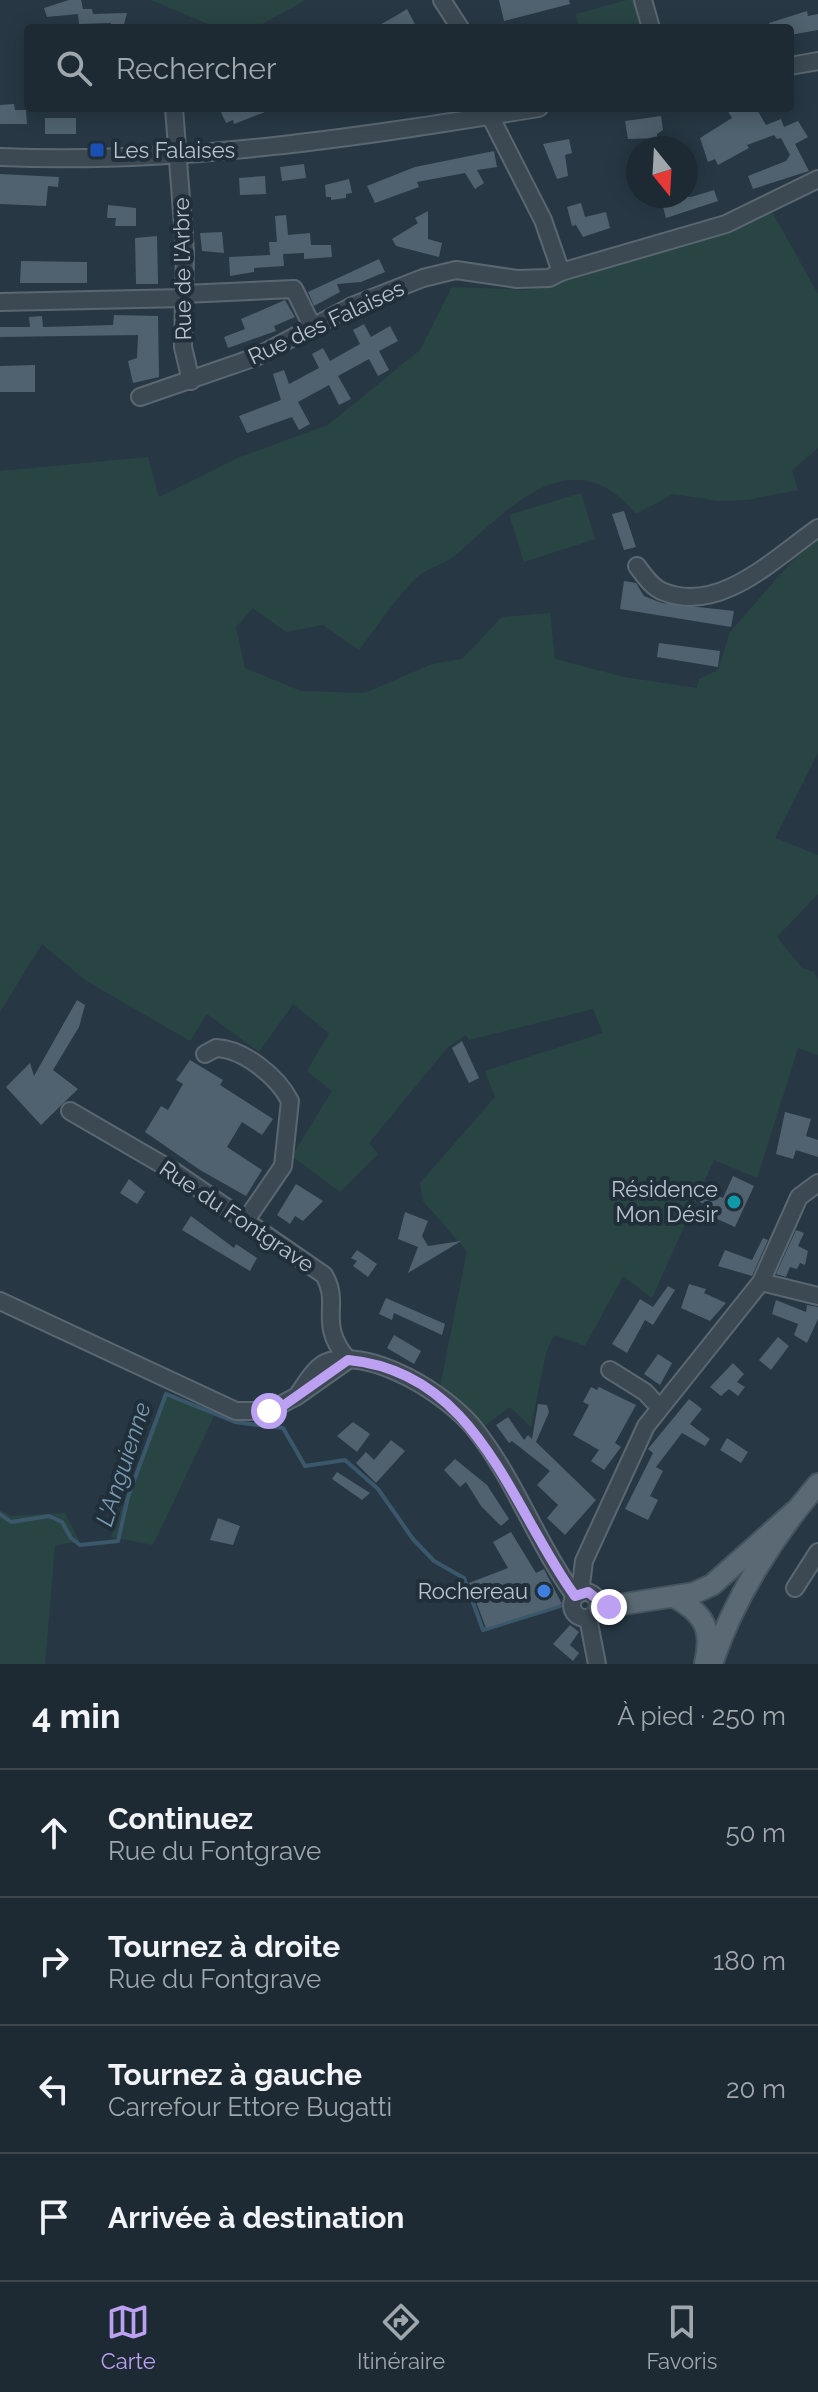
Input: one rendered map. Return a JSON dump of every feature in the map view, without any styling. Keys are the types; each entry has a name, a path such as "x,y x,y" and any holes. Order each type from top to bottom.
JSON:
{"main road":[{"path":"587,1602 674,1597 712,1585 795,1511 818,1484"},
{"path":"719,1664 753,1590 818,1498"},
{"path":"712,1664 742,1595 795,1511"},
{"path":"674,1597 700,1613 704,1621 708,1633 704,1664"}],"street":[{"path":"442,0 457,24"},
{"path":"643,0 650,24"},
{"path":"794,65 818,61"},
{"name":"Rue de l'Arbre","path":"174,112 185,251 183,347 191,381"},
{"path":"0,157 87,161 289,147 488,112 543,220 561,272"},
{"name":"Rue des Falaises","path":"140,397 256,357 387,290 456,270 517,279 549,278 726,224 818,179"},
{"path":"0,302 294,289 313,328"},
{"path":"637,566 664,592 697,598 717,594 818,528"},
{"path":"205,1054 216,1048 234,1052 275,1078 290,1101 283,1166 246,1220"},
{"name":"Rue du Fontgrave","path":"70,1111 175,1172 324,1275 330,1291 330,1329 334,1343 348,1360"},
{"path":"597,1664 587,1602 587,1556 646,1426 761,1282 799,1197 818,1183"},
{"path":"761,1282 818,1296"},
{"path":"0,1301 236,1411 269,1411 297,1396 320,1367 330,1361 379,1363 428,1389 461,1414 476,1430 552,1558 587,1602"},
{"path":"610,1370 645,1392 659,1407"},
{"path":"795,1588 818,1552"},
{"path":"552,1558 565,1562 587,1556"}],"green space":[{"path":"151,0 306,0 262,24 208,24"},
{"path":"637,0 641,24 578,24 576,14"},
{"path":"771,210 818,294 818,448 792,470 798,490 747,500 719,501 673,494 636,514 612,492 589,481 566,481 543,487 521,500 453,556 421,574 398,598 359,650 323,625 286,632 253,608 236,627 245,668 301,691 365,693 432,664 462,659 502,617 550,613 555,659 624,677 697,688 699,679 718,670 730,632 802,550 818,538 818,753 775,838 818,855 818,894 777,937 802,968 814,972 818,980 818,1055 798,1048 757,1178 714,1160 652,1298 623,1276 585,1346 554,1335 546,1353 531,1427 510,1407 482,1428 471,1411 440,1387 467,1251 423,1201 420,1183 495,1097 485,1071 603,1033 593,1009 469,1040 466,1035 448,1047 369,1143 378,1154 340,1192 292,1156 332,1091 307,1071 329,1033 293,1004 259,1052 207,1014 190,1041 85,980 42,944 0,1012 0,471 148,457 159,497 240,457 328,425 420,350 452,287 528,290"},
{"path":"581,493 595,539 524,562 509,515"},
{"path":"165,1391 216,1412 153,1545 111,1537"},
{"path":"0,1510 10,1516 65,1513 79,1541 55,1546 45,1664 0,1664"}],"building":[{"path":"69,0 81,0 83,9 92,9 93,14 127,13 124,24 79,24 78,14 47,17 44,8"},
{"path":"499,0 569,0 570,4 504,21"},
{"path":"407,9 415,24 381,24"},
{"path":"807,11 808,16 818,14 818,30 794,34 794,24 769,23"},
{"path":"14,104 15,110 24,110 27,124 0,124 0,105"},
{"path":"221,112 265,112 234,124 233,120 226,123"},
{"path":"728,112 758,112 766,125 781,119 784,127 798,121 808,137 795,144 809,171 753,189 748,176 786,161 790,155 781,138 777,139 774,135 747,145 749,148 718,165 715,159 708,162 700,138 732,118"},
{"path":"661,116 663,130 657,136 628,136 625,121"},
{"path":"45,118 76,118 76,134 45,134"},
{"path":"569,139 572,153 565,155 568,176 557,179 543,144"},
{"path":"494,151 497,167 477,170 484,183 475,189 465,173 417,182 419,187 375,203 367,186 415,167"},
{"path":"304,164 306,178 282,181 280,167"},
{"path":"0,174 59,177 58,187 48,186 46,206 0,204"},
{"path":"265,176 266,194 240,195 239,178"},
{"path":"349,179 352,193 346,194 346,198 331,200 331,197 326,197 325,185"},
{"path":"714,190 718,201 698,208 698,195"},
{"path":"581,203 585,217 606,212 610,228 583,237 576,225 572,226 567,207"},
{"path":"108,205 136,208 136,226 115,226 116,218 107,218"},
{"path":"663,208 697,208 666,218"},
{"path":"428,211 428,239 442,243 439,257 396,246 392,239 418,223 415,218"},
{"path":"286,215 288,235 310,233 311,245 331,245 332,257 304,259 304,253 283,254 284,266 254,268 254,272 230,276 229,257 270,255 269,242 277,242 275,216"},
{"path":"222,232 224,253 202,251 200,233"},
{"path":"157,236 158,284 136,284 135,238"},
{"path":"379,259 385,272 361,282 337,284 340,292 314,306 308,292"},
{"path":"21,261 87,262 87,283 20,283"},
{"path":"285,300 295,317 274,326 276,331 228,348 224,337 245,329 241,319"},
{"path":"114,315 158,316 159,377 133,383 128,361 137,358 138,335 0,337 0,327 30,327 29,317 42,316 43,327 113,325"},
{"path":"364,324 371,337 390,326 398,341 379,351 389,370 378,376 369,359 338,376 351,399 339,405 329,385 298,402 310,424 299,430 292,417 247,433 239,416 281,400 273,374 284,370 289,384 319,368 312,354 323,348 330,361 360,344 353,330"},
{"path":"35,365 35,392 0,392 0,366"},
{"path":"624,511 636,547 624,550 612,514"},
{"path":"624,581 636,583 644,596 662,603 734,611 731,627 620,609"},
{"path":"659,643 720,651 718,667 657,657"},
{"path":"77,1000 85,1005 79,1027 53,1070 78,1089 41,1125 6,1087 30,1063 34,1076"},
{"path":"462,1041 479,1078 469,1083 452,1048"},
{"path":"190,1060 223,1080 220,1085 273,1119 262,1135 242,1122 227,1147 262,1170 246,1196 200,1170 145,1132 161,1106 168,1110 183,1084 176,1080"},
{"path":"785,1112 811,1119 806,1136 818,1140 818,1157 796,1150 793,1159 776,1154"},
{"name":"Résidence Mon Désir","path":"733,1176 754,1186 735,1227 715,1218 718,1210 700,1202 705,1190 723,1198"},
{"path":"129,1179 145,1192 137,1204 120,1193"},
{"path":"296,1184 323,1201 303,1221 295,1216 290,1224 277,1215"},
{"path":"405,1212 428,1221 422,1236 428,1246 461,1241 408,1273 418,1247 398,1239"},
{"path":"191,1216 234,1248 236,1244 257,1258 250,1271 182,1230"},
{"path":"796,1230 804,1233 798,1246 808,1251 805,1265 800,1263 797,1269 790,1267 786,1277 776,1274"},
{"path":"763,1238 768,1240 752,1276 718,1266 725,1250 752,1260"},
{"path":"357,1250 377,1264 368,1277 353,1266 357,1261 351,1258"},
{"path":"689,1284 706,1289 704,1293 726,1303 710,1321 681,1308"},
{"path":"668,1286 675,1290 653,1325 645,1320 627,1353 612,1344 640,1299 653,1307"},
{"path":"386,1298 445,1324 442,1335 394,1313 392,1320 379,1314"},
{"path":"776,1300 806,1312 807,1305 818,1307 818,1319 807,1343 794,1335 798,1324 772,1314"},
{"path":"394,1335 421,1351 414,1364 387,1348"},
{"path":"778,1337 789,1346 771,1370 759,1360"},
{"path":"658,1354 672,1363 660,1385 644,1374"},
{"path":"733,1363 744,1374 737,1382 745,1387 738,1396 729,1389 721,1396 710,1387"},
{"path":"591,1387 597,1390 599,1387 636,1405 615,1443 621,1447 604,1470 591,1461 599,1450 573,1435 589,1405 583,1402"},
{"path":"689,1399 702,1409 690,1424 710,1439 705,1446 682,1433 656,1467 663,1471 650,1496 658,1500 648,1520 625,1509 653,1453 648,1449"},
{"path":"538,1404 547,1405 549,1412 536,1442 596,1500 565,1535 547,1518 558,1505 537,1485 550,1471 512,1441 509,1443 496,1425 508,1417 524,1440 528,1435 532,1439"},
{"path":"353,1422 370,1434 357,1452 337,1436"},
{"path":"727,1438 748,1452 741,1463 720,1450"},
{"path":"391,1440 405,1451 376,1483 356,1463 366,1452 374,1460"},
{"path":"455,1459 487,1485 509,1519 501,1526 481,1506 466,1482 460,1487 444,1470"},
{"path":"337,1472 370,1493 362,1500 332,1479"},
{"path":"218,1518 240,1526 233,1545 210,1540"},
{"path":"511,1532 536,1573 544,1569 562,1604 486,1628 469,1583 508,1568 493,1542"},
{"path":"570,1625 579,1632 570,1645 579,1653 573,1661 553,1644"}],"waterway":[{"name":"L'Anguienne","path":"0,1514 11,1522 49,1516 62,1522 71,1538 80,1545 118,1541 128,1497 166,1394 235,1422 283,1428 305,1466 345,1460 378,1489 413,1539 434,1561 464,1578 483,1630 560,1606"}],"place":[{"name":"Les Falaises","path":"97,150"},
{"name":"Résidence Mon Désir","path":"734,1202"},
{"name":"Rochereau","path":"544,1591"}],"route":[{"path":"269,1411 280,1408 334,1373 348,1360 379,1363 428,1389 461,1414 476,1430 575,1596 588,1592 595,1595 599,1608 609,1607"}]}
